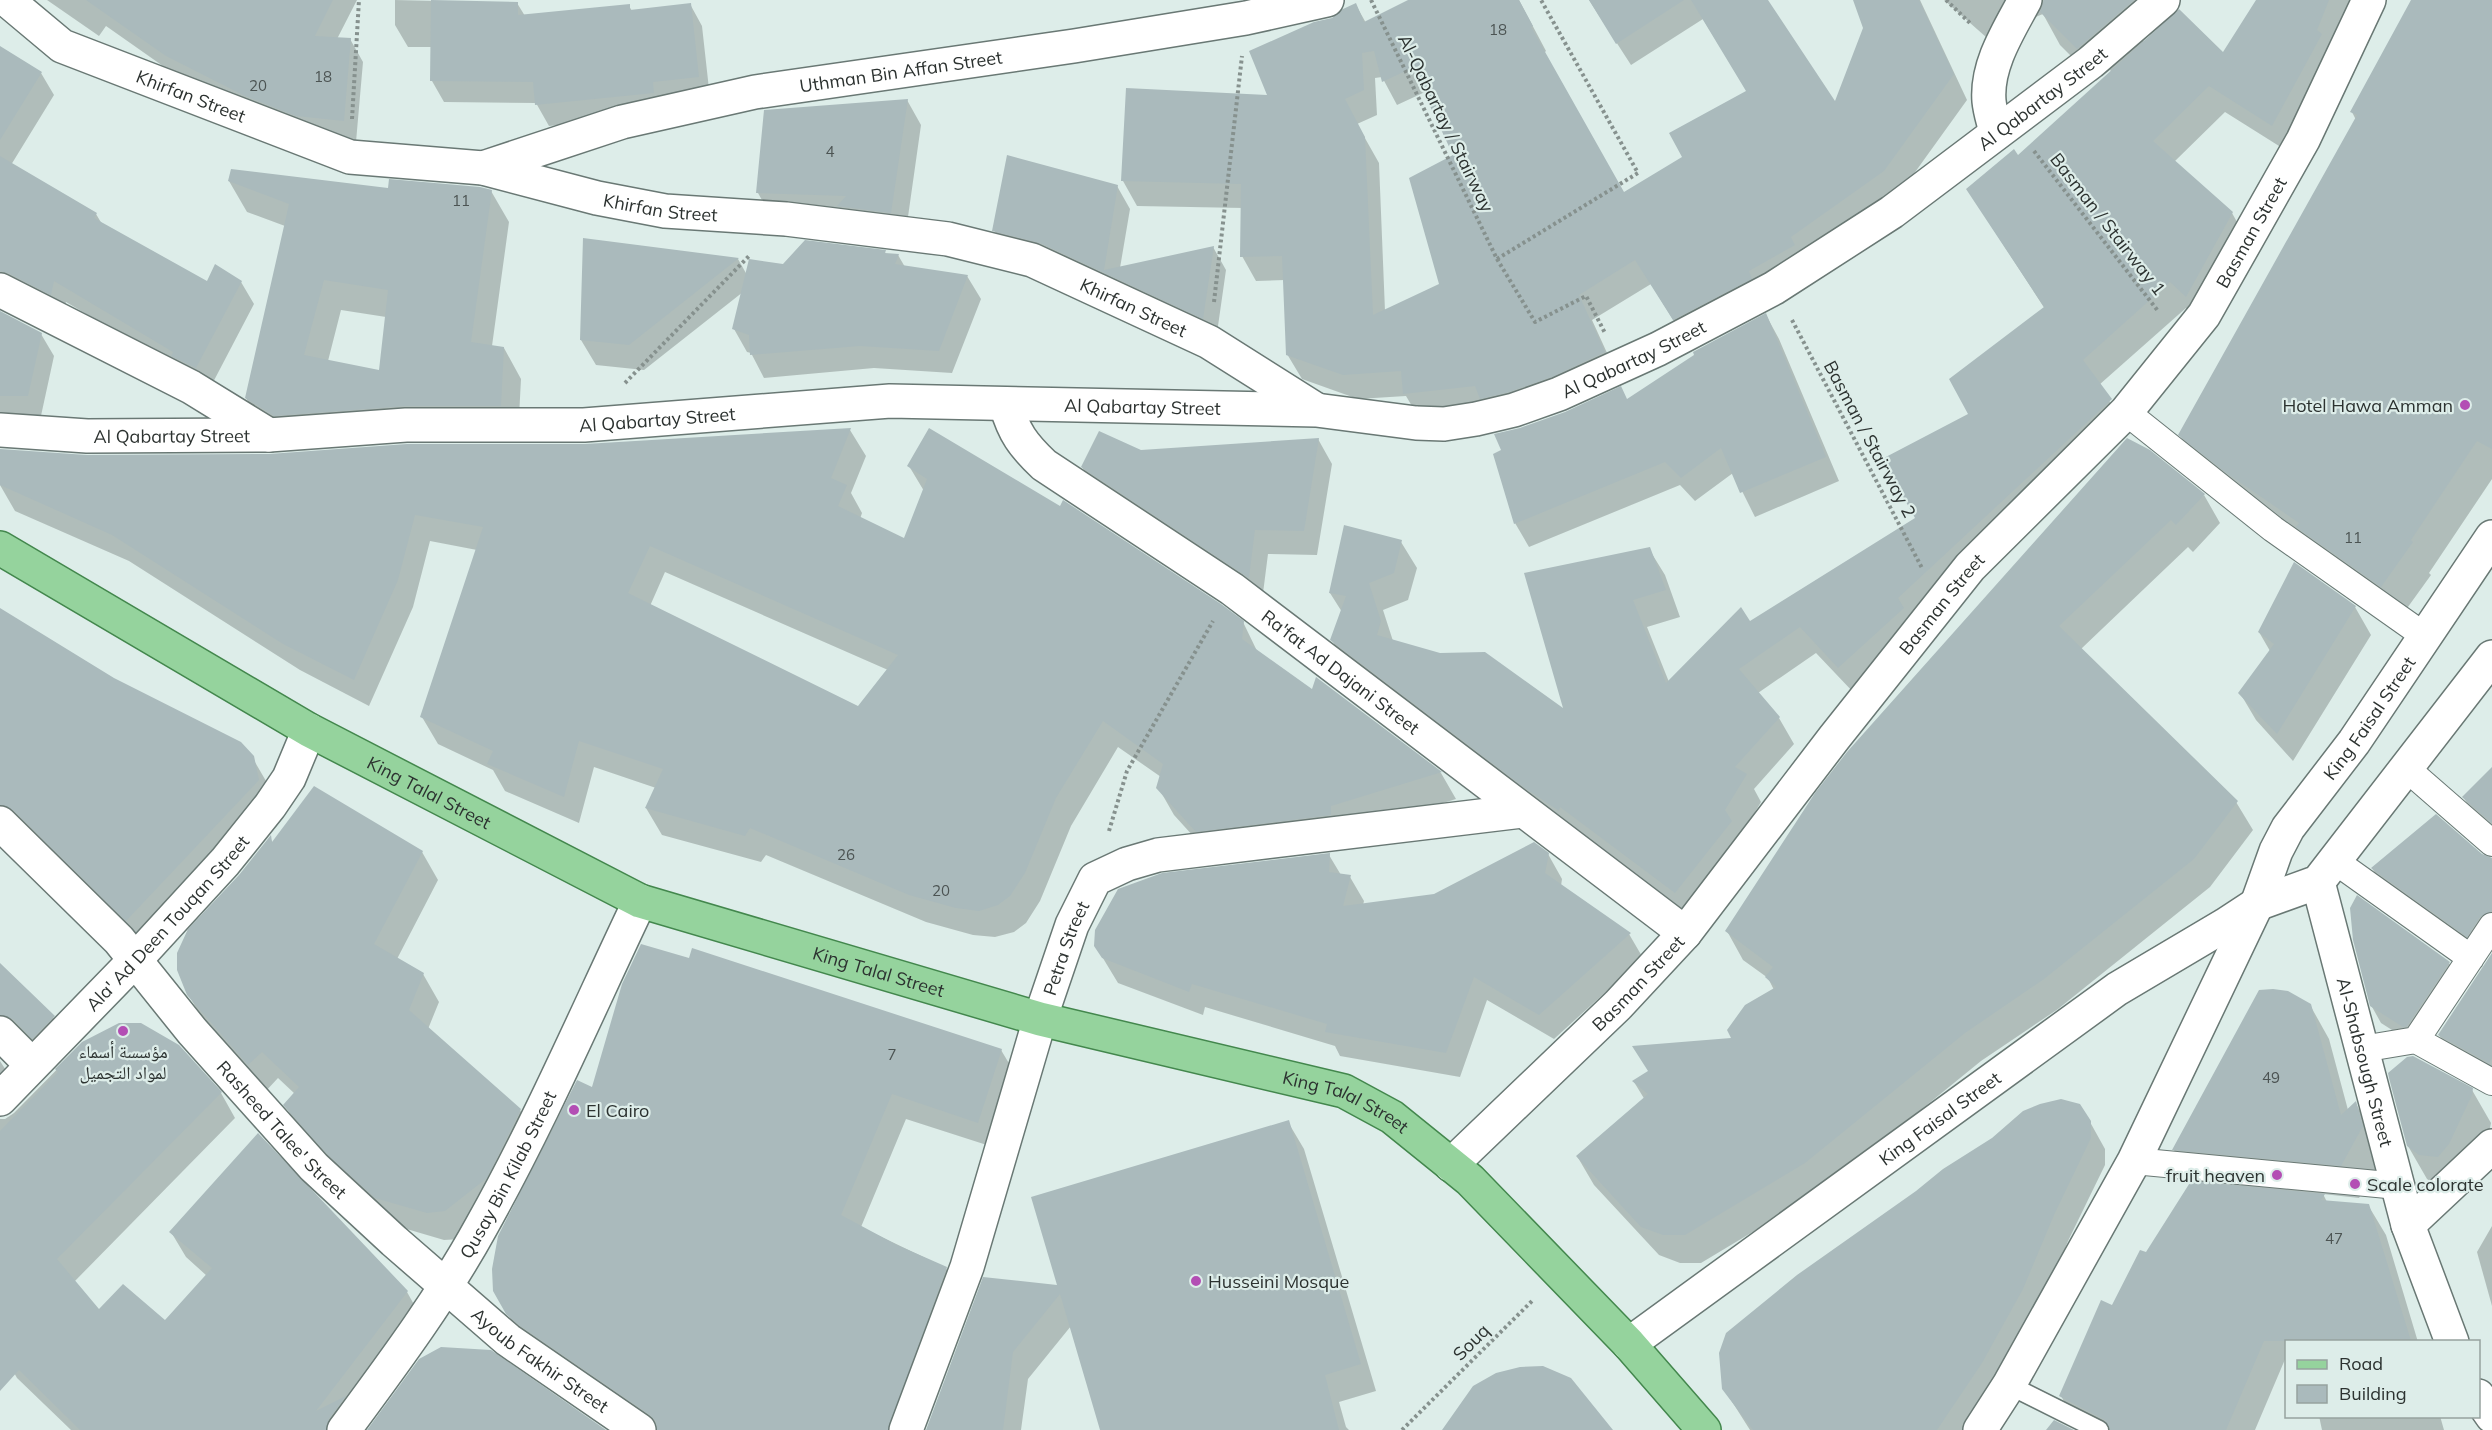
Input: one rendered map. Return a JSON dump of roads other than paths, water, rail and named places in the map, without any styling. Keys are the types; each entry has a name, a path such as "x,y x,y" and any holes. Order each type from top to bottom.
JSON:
{"main road":[{"name":"King Talal Street","path":"0,548 309,730 640,901 1040,1019 1344,1091 1392,1117 1470,1180 1629,1344 1704,1430"}],"street":[{"name":"Khirfan Street","path":"7,0 62,46 350,157 483,168 597,198 665,211 786,219 948,239 1032,260 1209,342 1316,410"},
{"name":"Uthman Bin Affan Street","path":"483,168 622,122 755,92 1200,12 1246,18 1327,0"},
{"path":"2004,128 1989,100 1993,69 2003,42 2025,0"},
{"name":"Al Qabartay Street","path":"0,430 87,436 269,435 406,426 584,425 890,401 1316,410 1416,423 1444,424 1514,410 1559,394 1622,366 1774,288 1892,212 2091,62 2163,0"},
{"name":"Basman Street","path":"1451,1165 1618,1005 1685,933 1834,738 1970,567 2126,412 2204,315 2303,140 2369,0"},
{"path":"0,290 191,387 269,435"},
{"name":"Ra'fat Ad Dajani Street","path":"1006,405 1012,428 1026,448 1044,465 1232,590 1685,933"},
{"path":"2126,412 2273,529 2426,637"},
{"name":"King Faisal Street","path":"1980,1430 2009,1385 2134,1161 2257,904 2276,851 2288,828 2354,742 2492,537"},
{"path":"2471,957 2327,871 2492,657"},
{"name":"Ala' Ad Deen Touqan Street","path":"0,1099 135,960 225,862 270,806 289,778 309,730"},
{"path":"2407,769 2492,843"},
{"name":"Petra Street","path":"906,1430 967,1267 1040,1019 1072,925 1095,879 1127,864 1158,855 1522,811"},
{"name":"Rasheed Talee' Street","path":"0,823 72,891 119,940 192,1031 314,1167 444,1285"},
{"name":"King Faisal Street","path":"1629,1344 2117,989 2225,926 2257,904 2327,871"},
{"name":"Al-Shabsough Street","path":"2327,871 2362,1049 2408,1225 2452,1340"},
{"name":"Qusay Bin Kilab Street","path":"344,1430 397,1358 481,1228 534,1126 640,901"},
{"path":"2416,1040 2492,926"},
{"path":"0,1033 32,1065"},
{"path":"2362,1049 2416,1040 2492,1082"},
{"path":"2408,1225 2492,1146"},
{"path":"2134,1161 2398,1186"},
{"name":"Ayoub Fakhir Street","path":"444,1285 508,1341 639,1430"},
{"path":"2480,1399 2492,1416"}],"lane":[{"path":"2009,1385 2099,1430"}],"place":[{"name":"Hotel Hawa Amman","path":"2465,405"},
{"name":"مؤسسة أسماء لمواد التجميل","path":"123,1031"},
{"name":"El Cairo","path":"574,1110"},
{"name":"fruit heaven","path":"2277,1175"},
{"name":"Scale colorate","path":"2355,1184"},
{"name":"Husseini Mosque","path":"1196,1281"}]}
